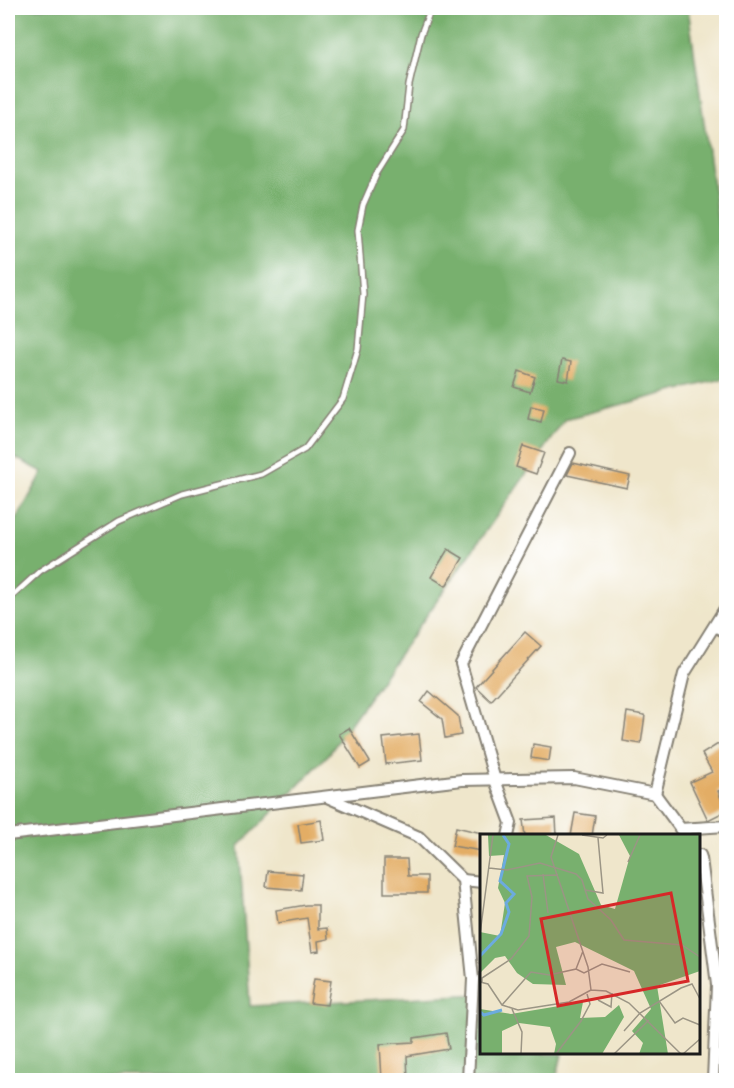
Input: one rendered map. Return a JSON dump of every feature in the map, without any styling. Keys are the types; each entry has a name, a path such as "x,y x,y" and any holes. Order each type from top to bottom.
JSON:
{"street":[{"path":"508,834 511,823 495,780 461,664 570,453"},
{"path":"655,794 684,674 726,607"},
{"path":"715,626 726,632"},
{"path":"8,835 462,780 574,778 655,794 683,832 726,826"},
{"path":"326,797 419,837 463,880 480,882"},
{"path":"701,857 717,985 713,1080"},
{"path":"463,880 473,979 468,1080"}],"lane":[{"path":"8,600 40,571 119,520 182,494 261,474 304,449 343,399 358,349 363,294 358,230 363,205 377,173 404,130 409,86 421,34 431,8"}],"green space":[{"path":"8,8 688,8 722,251 726,252 726,378 565,419 329,754 239,846 250,1006 480,994 480,1055 562,1055 556,1080 8,1080 8,535 43,472 8,454"}],"building":[{"path":"562,360 571,362 568,381 558,379"},
{"path":"519,371 535,377 530,392 514,387"},
{"path":"531,406 544,409 541,422 528,419"},
{"path":"523,446 544,453 536,474 516,467"},
{"path":"573,463 630,476 627,488 567,475"},
{"path":"448,549 463,558 446,586 431,577"},
{"path":"525,632 541,646 491,701 476,687"},
{"path":"429,691 458,716 461,735 445,738 442,719 421,702"},
{"path":"627,712 645,715 641,744 623,741"},
{"path":"349,728 370,762 360,768 339,734"},
{"path":"419,734 422,760 386,764 383,738"},
{"path":"533,744 551,747 549,761 531,758"},
{"path":"718,744 726,757 726,787 718,791 726,811 708,820 690,782 712,772 702,754"},
{"path":"575,813 595,816 592,834 571,834"},
{"path":"556,818 557,834 525,834 523,820"},
{"path":"321,820 324,840 301,843 298,824"},
{"path":"456,827 482,833 480,834 480,851 452,846"},
{"path":"384,859 407,859 408,876 427,876 427,893 384,893"},
{"path":"268,871 303,874 301,890 266,887"},
{"path":"318,905 318,929 327,928 328,939 318,941 319,951 312,952 307,918 278,923 276,910"},
{"path":"314,979 331,981 327,1005 310,1003"},
{"path":"446,1033 449,1049 407,1056 408,1080 382,1080 380,1044 414,1042 414,1038"}]}
